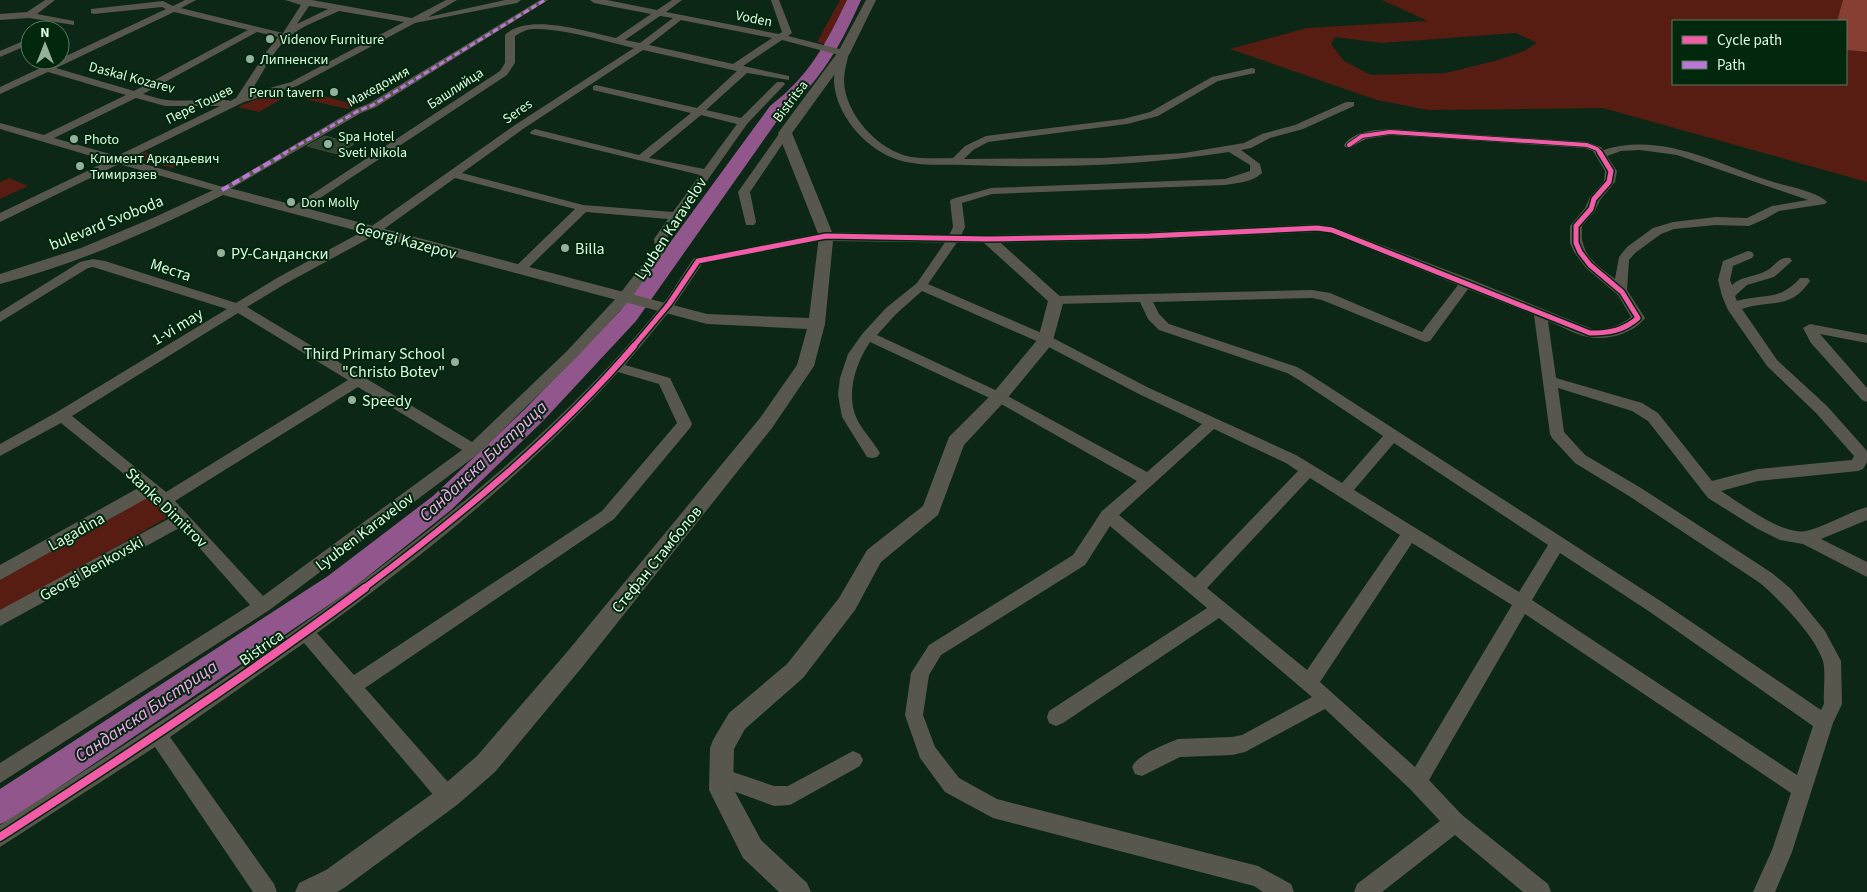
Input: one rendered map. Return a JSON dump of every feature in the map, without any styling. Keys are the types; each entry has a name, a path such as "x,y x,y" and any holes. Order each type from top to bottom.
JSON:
{"street":[{"path":"30,15 51,0"},
{"path":"70,23 82,17 102,0"},
{"path":"70,58 192,0"},
{"path":"290,0 307,1 413,21 517,0"},
{"path":"0,17 30,15 82,17 165,2 173,9 285,36 352,0"},
{"name":"Пере Тошев","path":"0,218 240,100 294,84 453,0"},
{"name":"Македония","path":"222,190 358,111 373,105 545,0"},
{"name":"Voden","path":"594,0 779,37 840,52"},
{"path":"616,42 678,0"},
{"path":"641,159 700,110 740,68 779,37 787,33 775,0"},
{"name":"Bistritsa","path":"750,222 744,192 840,52 872,0"},
{"path":"240,100 248,90 256,72 285,36 307,1"},
{"name":"Seres","path":"373,231 518,127 641,47 680,17"},
{"name":"Башлийца","path":"295,210 504,73 510,63 510,35 520,29 532,26 570,31 616,42"},
{"path":"45,139 135,94 256,29"},
{"path":"616,42 740,68"},
{"path":"0,45 20,43"},
{"path":"0,54 20,46"},
{"path":"840,52 839,81 849,116 861,134 875,145 894,156 909,160 956,162 1112,161 1184,156 1247,146 1266,136 1299,127 1350,104"},
{"name":"Lyuben Karavelov","path":"0,774 262,606 473,450 572,354 624,298 661,248 660,239 675,216 743,122 783,81 740,68"},
{"path":"0,91 46,70"},
{"name":"Daskal Kozarev","path":"51,70 165,103 209,104 240,100"},
{"path":"956,162 962,152 986,139 1123,122 1154,114 1215,79 1252,71"},
{"path":"596,88 700,110 743,122"},
{"name":"Georgi Kazepov","path":"0,126 222,190 661,308 707,319 817,324"},
{"path":"0,134 12,128"},
{"path":"535,132 641,159 706,173"},
{"path":"826,236 988,239 1149,236 1317,228 1332,230 1466,282 1572,328 1590,333 1610,333 1627,328 1638,318 1634,308 1621,292 1589,264 1580,253 1576,242 1576,226 1591,209 1594,199 1609,182 1611,171 1597,149 1587,145 1390,132 1376,133 1352,140 1349,145"},
{"name":"Стефан Стамболов","path":"308,892 335,879 448,797 486,764 569,667 766,423 805,366 817,324 826,236 785,133"},
{"path":"1601,154 1613,149 1634,146 1661,148 1710,162 1821,202 1776,208 1761,218 1749,222 1716,221 1673,226 1657,231 1631,250 1623,260 1621,292"},
{"path":"872,454 849,417 845,396 847,378 855,354 868,336 891,311 920,286 954,238 959,227 956,201 991,191 1225,182 1256,173 1255,164 1230,148"},
{"path":"452,174 583,208 675,216"},
{"name":"bulevard Svoboda","path":"0,279 86,251 160,220 222,190"},
{"path":"519,270 583,208"},
{"name":"1-vi may","path":"0,451 62,416 282,281 373,231"},
{"name":"Bistrica","path":"0,837 158,736 306,633 451,523 523,460 616,367 698,261 826,236"},
{"path":"988,239 1056,300 1312,294 1325,296 1425,338 1466,282"},
{"path":"1708,488 1758,475 1858,465 1862,456 1822,410 1772,363 1731,301 1724,280 1726,264 1748,255"},
{"path":"1731,301 1743,282 1770,274 1786,261"},
{"name":"Места","path":"0,318 72,272 94,263 239,308 473,450"},
{"path":"1731,301 1782,299 1797,289 1804,281"},
{"path":"920,286 1046,340 1144,391 1290,459 1521,602 1803,790"},
{"path":"1145,298 1153,316 1164,327 1292,370 1557,543 1824,722"},
{"path":"798,892 752,849 721,790 722,748 737,721 795,671 847,604 874,556 932,510 956,442 999,397 1046,340 1056,300"},
{"path":"1540,313 1557,434 1580,460 1635,492 1766,578 1800,611 1819,636 1832,661 1833,704 1824,722 1782,852 1764,892"},
{"path":"1867,340 1810,328 1816,340 1867,397"},
{"path":"868,336 999,397 1148,480"},
{"path":"352,686 608,515 684,424 664,381 616,367"},
{"path":"163,501 357,381"},
{"path":"1549,381 1637,407 1653,418 1714,494 1762,524 1786,536 1806,538 1867,570"},
{"name":"Stanke Dimitrov","path":"62,416 152,488 163,501 183,518 262,606"},
{"path":"1212,423 1108,515 1078,560 935,650 920,673 914,715 927,752 952,785 993,808 1258,877 1283,892"},
{"path":"1343,492 1393,435"},
{"path":"1196,588 1308,470"},
{"name":"Lagadina","path":"0,573 152,488"},
{"path":"1806,538 1867,513"},
{"path":"1108,515 1310,683 1417,782 1455,822 1540,892"},
{"name":"Georgi Benkovski","path":"0,619 183,518"},
{"path":"1310,683 1410,533"},
{"path":"1417,782 1557,543"},
{"path":"1056,717 1221,608"},
{"path":"306,633 448,797"},
{"path":"1142,767 1178,748 1232,746 1245,743 1326,699"},
{"path":"158,736 266,892"},
{"path":"720,777 774,796 790,794 853,760"},
{"path":"1365,892 1455,822"}],"shaded area":[{"path":"840,0 851,0 828,45 817,42"},
{"path":"1382,0 1843,0 1837,20 1672,20 1672,85 1847,85 1847,50 1867,52 1867,182 1603,108 1428,110 1377,100 1230,49 1307,28 1428,21","holes":["1516,33 1537,43 1524,51 1498,60 1446,73 1371,75 1344,61 1331,44 1335,37 1382,43"]},
{"path":"1843,0 1867,0 1867,52 1847,50 1847,20 1837,20"},
{"path":"295,88 356,105 348,109 310,100 289,91"},
{"path":"271,94 285,97 259,112 237,107"},
{"path":"144,152 182,162 172,168 136,158"},
{"path":"9,178 28,186 0,199 0,182"},
{"path":"147,495 168,517 0,614 0,577"}],"building":[{"name":"Spa Hotel Sveti Nikola","path":"325,136 354,144 337,154 307,146"}],"waterway":[{"name":"Санданска Бистрица","path":"0,808 338,584 442,503 534,415 628,316 776,110 802,87 821,64 837,37 854,0"}],"marked path":[{"path":"222,190 358,111 373,105 545,0"}],"cycle path":[{"path":"0,837 237,681 329,615 452,520 528,454 599,385 669,304 698,261 826,236 988,239 1149,236 1317,228 1332,230 1590,333 1616,331 1627,327 1638,318 1625,295 1590,265 1576,243 1576,226 1591,209 1594,199 1609,182 1611,171 1597,149 1587,145 1390,132 1362,136 1352,141 1349,145"}],"place":[{"name":"Videnov Furniture","path":"270,39"},
{"name":"Липненски","path":"250,59"},
{"name":"Perun tavern","path":"334,92"},
{"name":"Photo","path":"74,139"},
{"name":"Spa Hotel Sveti Nikola","path":"328,144"},
{"name":"Климент Аркадьевич Тимирязев","path":"80,166"},
{"name":"Don Molly","path":"291,202"},
{"name":"Billa","path":"565,248"},
{"name":"РУ-Сандански","path":"221,253"},
{"name":"Third Primary School \"Christo Botev\"","path":"455,362"},
{"name":"Speedy","path":"352,400"}]}
